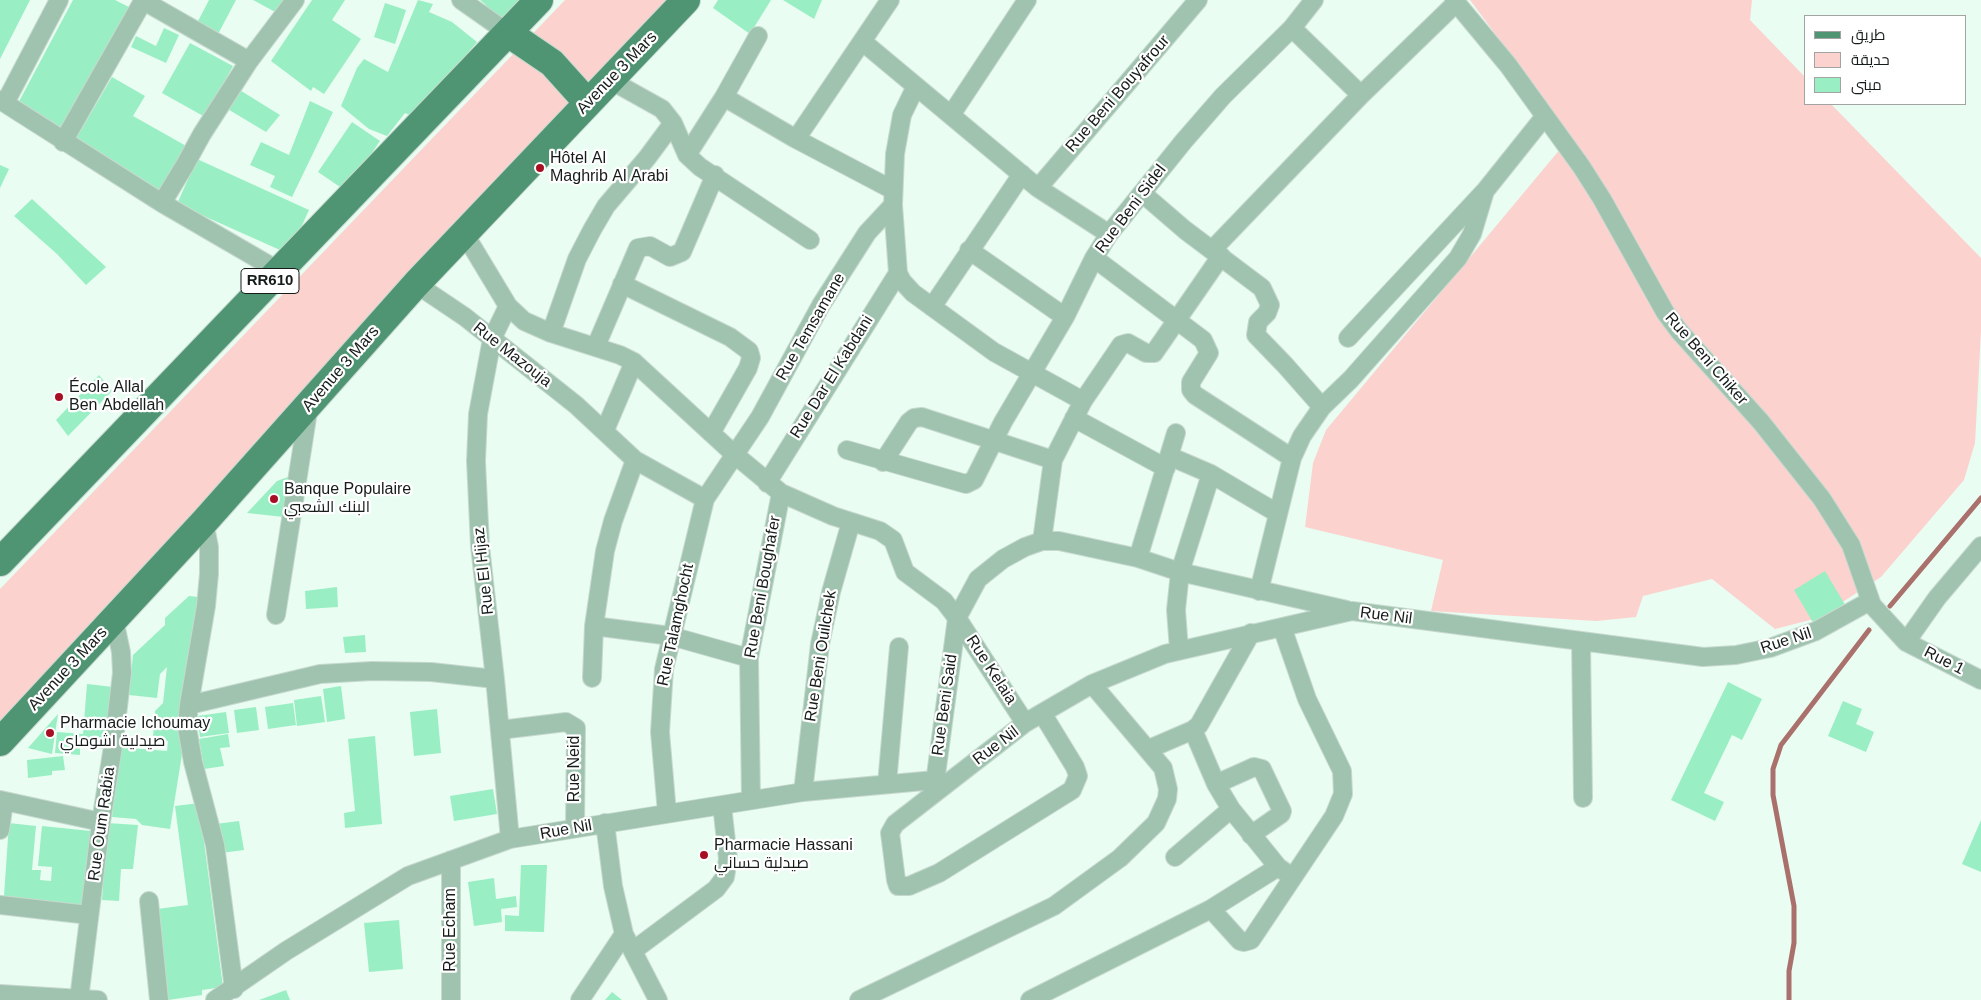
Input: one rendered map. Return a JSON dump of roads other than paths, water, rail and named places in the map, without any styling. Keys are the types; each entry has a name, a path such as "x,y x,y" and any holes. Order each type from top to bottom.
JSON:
{"main road":[{"name":"RR610","path":"0,562 539,0"},
{"name":"Avenue 3 Mars","path":"0,742 204,522 416,284 686,0"},
{"path":"508,33 552,63 588,103"}],"street":[{"path":"59,0 2,101 63,142 162,203 279,271"},
{"path":"63,142 143,0 249,61"},
{"path":"162,203 202,134 249,61 295,0"},
{"path":"461,0 508,33"},
{"path":"796,139 890,0"},
{"path":"951,115 1026,0"},
{"name":"Rue Beni Bouyafrour","path":"1038,188 1198,0"},
{"name":"Rue Beni Sidel","path":"883,462 966,484 974,480 1030,374 1065,316 1094,258 1109,234 1223,96 1292,28 1314,0"},
{"path":"1352,611 1180,572 1138,558 1059,541 1042,541 1053,460 1083,401 1121,345 1128,343 1146,353 1154,353 1217,253 1361,95 1456,1"},
{"name":"Rue Beni Chiker","path":"1456,1 1545,116 1602,199 1674,325 1694,350 1761,422 1822,499 1843,530 1858,559 1870,601 1906,642"},
{"path":"1292,28 1361,95"},
{"path":"687,154 724,97 758,36"},
{"path":"863,42 1038,188 1109,234"},
{"path":"610,80 662,109 673,123 687,154 700,167 715,175 810,240"},
{"path":"916,86 902,114 898,128 893,198 898,273 907,287 994,352 1030,374 1083,401"},
{"path":"724,97 893,198"},
{"path":"1348,338 1485,191 1545,116"},
{"path":"551,333 577,259 592,230 606,206 647,158 673,123"},
{"path":"932,307 1022,174"},
{"path":"596,346 636,252 641,246 650,246 670,257 682,252 715,175"},
{"path":"1259,591 1292,458 1302,436 1322,407 1351,379 1458,258 1472,234 1485,191"},
{"path":"1142,193 1265,293 1270,305 1267,313 1258,322 1256,335 1322,407"},
{"name":"Rue Temsamane","path":"705,499 760,417 821,305 867,233 893,198"},
{"name":"Rue Kelaia","path":"464,233 508,306 524,321 551,333 596,346 634,362 774,488 851,522 880,531 893,540 904,572 933,591 957,618 1025,723"},
{"path":"969,250 1065,316"},
{"path":"1094,258 1203,340 1209,350 1208,357 1191,382 1195,395 1292,458"},
{"name":"Rue Dar El Kabdani","path":"774,488 898,273"},
{"name":"Rue Mazouja","path":"416,284 465,317 605,430 635,460 705,499"},
{"path":"622,284 730,337 746,348 751,358 748,368 711,432"},
{"name":"Rue El Hijaz","path":"508,306 492,339 478,414 476,460 480,546 510,839"},
{"path":"605,430 634,362"},
{"path":"276,615 309,405"},
{"path":"847,450 883,462 914,418 928,418 1053,460"},
{"path":"1074,418 1167,462 1210,474 1278,512"},
{"path":"1138,558 1176,433"},
{"path":"592,678 594,626 605,551 613,521 635,460"},
{"path":"1179,650 1176,610 1180,572 1210,474"},
{"name":"Rue Beni Boughafer","path":"750,800 749,658 774,488"},
{"name":"Rue Talamghocht","path":"667,813 660,732 664,669 705,499"},
{"path":"204,522 209,567 206,606 189,705 190,744 215,846 234,989"},
{"name":"Rue Beni Ouilchek","path":"803,792 820,644 831,592 851,522"},
{"name":"Rue Beni Said","path":"934,787 957,618 971,588 986,571 1025,547 1042,541"},
{"path":"1906,642 1937,598 1981,546"},
{"name":"Rue Nil","path":"215,1000 234,989 286,951 408,876 451,860 510,839 750,800 803,792 887,784 934,787 1025,723 1092,684 1127,668 1179,650 1352,611 1703,658 1736,655 1770,648 1816,631 1870,601"},
{"name":"Rue Oum Rabia","path":"79,999 122,673 121,652 114,619"},
{"path":"594,626 671,636 749,658"},
{"path":"1211,909 1240,941 1248,942 1294,879 1340,804 1343,784 1338,761 1307,699 1282,627"},
{"path":"1148,750 1193,730 1206,715 1251,633"},
{"path":"1581,642 1583,798"},
{"name":"Rue 1","path":"1906,642 1981,680"},
{"path":"887,784 899,648"},
{"path":"189,705 320,674 372,671 431,672 495,679"},
{"path":"860,1000 1054,906 1120,858 1156,823 1167,799 1168,789 1163,768 1092,684"},
{"path":"934,787 895,824 890,833 898,886 902,887 939,873 1072,790 1078,776 1075,766 1042,714"},
{"name":"Rue Neid","path":"500,730 566,722 576,728 575,828"},
{"path":"1193,730 1216,784 1231,809 1278,867 1294,879"},
{"path":"1216,784 1254,767 1262,769 1282,811 1281,814 1252,835"},
{"path":"0,830 2,801 101,822"},
{"path":"634,950 716,889 725,877 728,859 722,805"},
{"path":"1175,857 1231,809"},
{"path":"604,823 613,886 624,934 634,950 658,1000"},
{"name":"Rue Echam","path":"451,860 451,1000"},
{"path":"1030,1000 1211,909 1278,867"},
{"path":"148,901 159,1000"},
{"path":"0,905 89,915"},
{"path":"580,1000 624,934"},
{"path":"0,994 98,1000"}],"waterway":[{"path":"1890,606 1981,498"},
{"path":"1789,1000 1789,971 1794,943 1794,906 1773,795 1773,769 1781,745 1869,630"}],"place":[{"name":"Hôtel Al Maghrib Al Arabi","path":"540,168"},
{"name":"École Allal Ben Abdellah","path":"59,397"},
{"name":"Banque Populaire البنك الشعبي","path":"274,499"},
{"name":"Pharmacie Ichoumay صيدلية اشوماي","path":"50,733"},
{"name":"Pharmacie Hassani صيدلية حساني","path":"704,855"}]}
